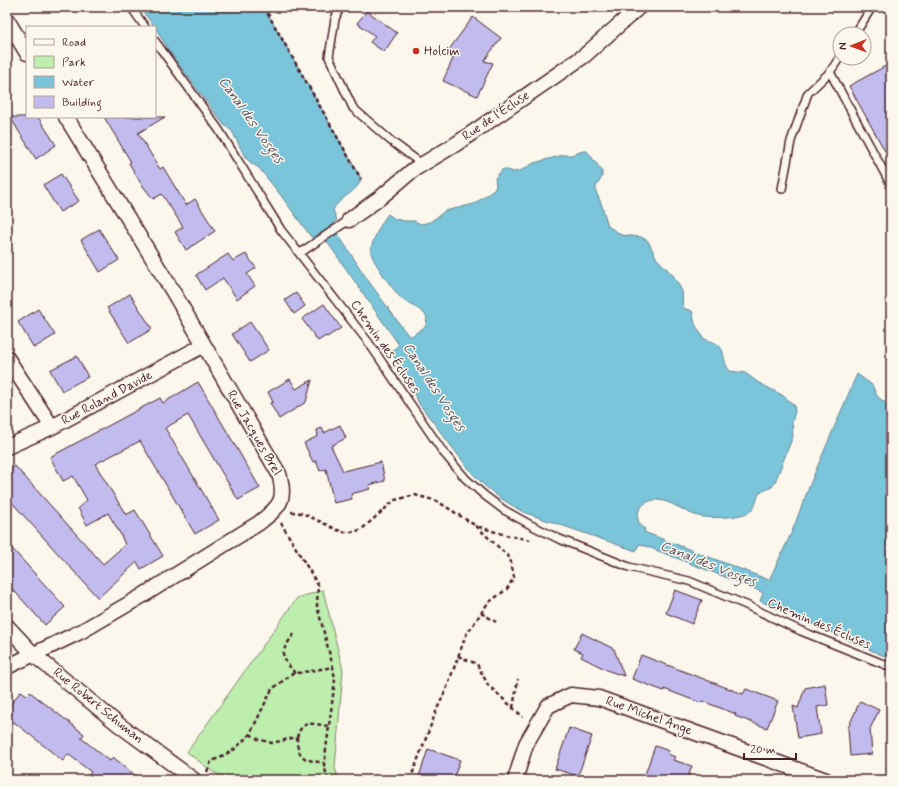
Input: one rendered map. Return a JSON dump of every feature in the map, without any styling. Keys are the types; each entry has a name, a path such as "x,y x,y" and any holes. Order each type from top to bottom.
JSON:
{"street":[{"name":"Rue de l'Écluse","path":"349,220 381,197 413,170 456,144 584,56 640,7"},
{"path":"7,20 26,51"},
{"name":"Rue Jacques Brel","path":"7,667 82,632 258,523 274,511 281,500 283,487 279,474 204,345 67,118"},
{"name":"Rue Roland Davide","path":"7,447 52,427 204,345"},
{"path":"7,358 52,427"},
{"name":"Rue Robert Schuman","path":"7,626 34,655 118,724 200,777"},
{"name":"Rue Michel Ange","path":"515,780 526,744 548,706 571,695 599,698 800,776 826,780"}],"lane":[{"path":"131,7 144,26"},
{"path":"340,7 335,19 329,57 352,108 391,141 422,164"},
{"path":"860,26 872,7"},
{"name":"Chemin des Écluses","path":"156,42 218,130 281,230 369,343 444,452 466,479 484,495 504,510 557,538 629,567 689,581 746,605 801,631 891,667"},
{"path":"782,189 791,141 808,93 830,72 834,66"},
{"path":"830,72 891,185"},
{"path":"300,253 349,220"}],"path":[{"path":"264,7 361,179"},
{"path":"274,511 302,512 342,532 354,532 362,529 395,500 415,495 437,501 476,526 510,558 514,578 507,590 488,603 466,635 410,780"},
{"path":"274,511 318,585 317,606 334,667 335,680 324,763 328,780"},
{"path":"476,526 509,536 532,540 557,538"},
{"path":"482,613 496,622"},
{"path":"294,634 283,649 283,658 295,673"},
{"path":"458,656 477,664 488,685 535,728"},
{"path":"200,777 211,762 235,749 250,734 272,689 292,674 334,667"},
{"path":"513,708 518,679"},
{"path":"324,763 306,760 300,755 297,747 298,737 299,729 303,725 309,724 328,726"},
{"path":"250,734 258,739 272,743 298,737"}],"green space":[{"path":"323,590 343,670 335,768 339,780 230,780 213,772 187,752 297,598"}],"water":[{"name":"Canal des Vosges","path":"139,7 264,7 361,179 356,188 336,205 333,210 337,220 332,225 367,279 410,337 426,326 427,317 416,307 399,296 380,270 371,253 374,239 388,214 395,219 404,221 414,221 421,224 430,222 445,211 474,204 494,190 496,186 495,178 503,169 514,172 520,171 534,163 563,155 571,155 587,151 602,171 602,177 596,187 596,192 608,226 621,235 641,237 648,241 657,259 673,275 682,291 683,308 692,311 695,324 704,339 713,342 721,349 730,371 745,373 759,383 782,395 794,405 795,411 792,423 793,436 775,482 772,487 759,493 752,510 742,515 718,518 703,517 661,500 650,501 645,503 638,515 638,520 645,529 644,532 769,580 791,534 813,477 857,374 872,385 877,396 891,408 891,659 760,601 763,593 753,588 639,544 636,551 523,512 500,498 484,485 471,472 420,405 391,351 399,345 321,233 312,238 259,168 245,157 232,131 224,125 169,51 156,29 156,26 154,26"}],"building":[{"path":"367,11 397,33 384,52 370,42 375,36 357,23"},
{"path":"473,17 501,38 484,61 493,63 477,96 443,81 454,56 445,55"},
{"path":"891,63 891,162 849,86"},
{"path":"10,117 39,118 56,145 36,159"},
{"path":"165,117 138,133 160,169 163,167 186,205 195,199 215,231 186,250 175,232 183,227 162,194 153,199 140,182 129,163 131,162 105,118"},
{"path":"61,174 79,201 60,212 43,185"},
{"path":"99,229 119,260 100,272 81,240"},
{"path":"228,254 233,261 246,254 256,268 247,274 255,286 237,299 223,278 205,290 196,275"},
{"path":"296,293 305,306 294,314 285,300"},
{"path":"130,294 152,329 129,343 107,308"},
{"path":"324,304 341,328 318,341 302,319"},
{"path":"38,309 55,335 34,348 18,322"},
{"path":"250,322 269,350 250,362 232,334"},
{"path":"77,356 88,377 62,391 50,370"},
{"path":"290,379 296,389 312,380 306,402 279,419 270,403 273,402 268,392"},
{"path":"198,382 260,488 238,500 188,415 165,428 219,520 195,534 140,441 95,464 126,515 135,510 163,556 141,569 137,562 98,598 7,497 7,473 15,466 103,564 125,545 121,535 108,513 87,525 78,508 87,500 73,476 63,481 50,457 160,398 163,403"},
{"path":"340,425 346,438 331,446 343,471 381,462 385,481 369,485 370,489 351,494 352,499 334,503 326,469 320,471 316,461 313,462 304,443 318,436 317,430 322,428 324,433"},
{"path":"7,543 65,607 45,625 7,583"},
{"path":"675,590 702,600 692,624 666,613"},
{"path":"582,633 614,649 624,676 609,671 581,657 583,653 574,649"},
{"path":"641,655 743,694 746,689 778,701 767,728 702,701 701,703 632,679"},
{"path":"825,684 828,705 817,707 821,734 798,738 793,706 798,708 805,688"},
{"path":"21,691 27,695 30,692 84,734 81,738 110,761 113,757 141,780 85,780 91,772 68,754 63,761 9,718 12,714 7,709"},
{"path":"860,701 879,710 870,729 872,754 850,756 848,728"},
{"path":"569,728 592,736 578,776 555,769"},
{"path":"655,746 669,751 668,754 675,757 673,760 692,766 687,780 643,780"},
{"path":"428,749 460,760 453,780 418,780"}],"place":[{"name":"Holcim","path":"416,51"}]}
